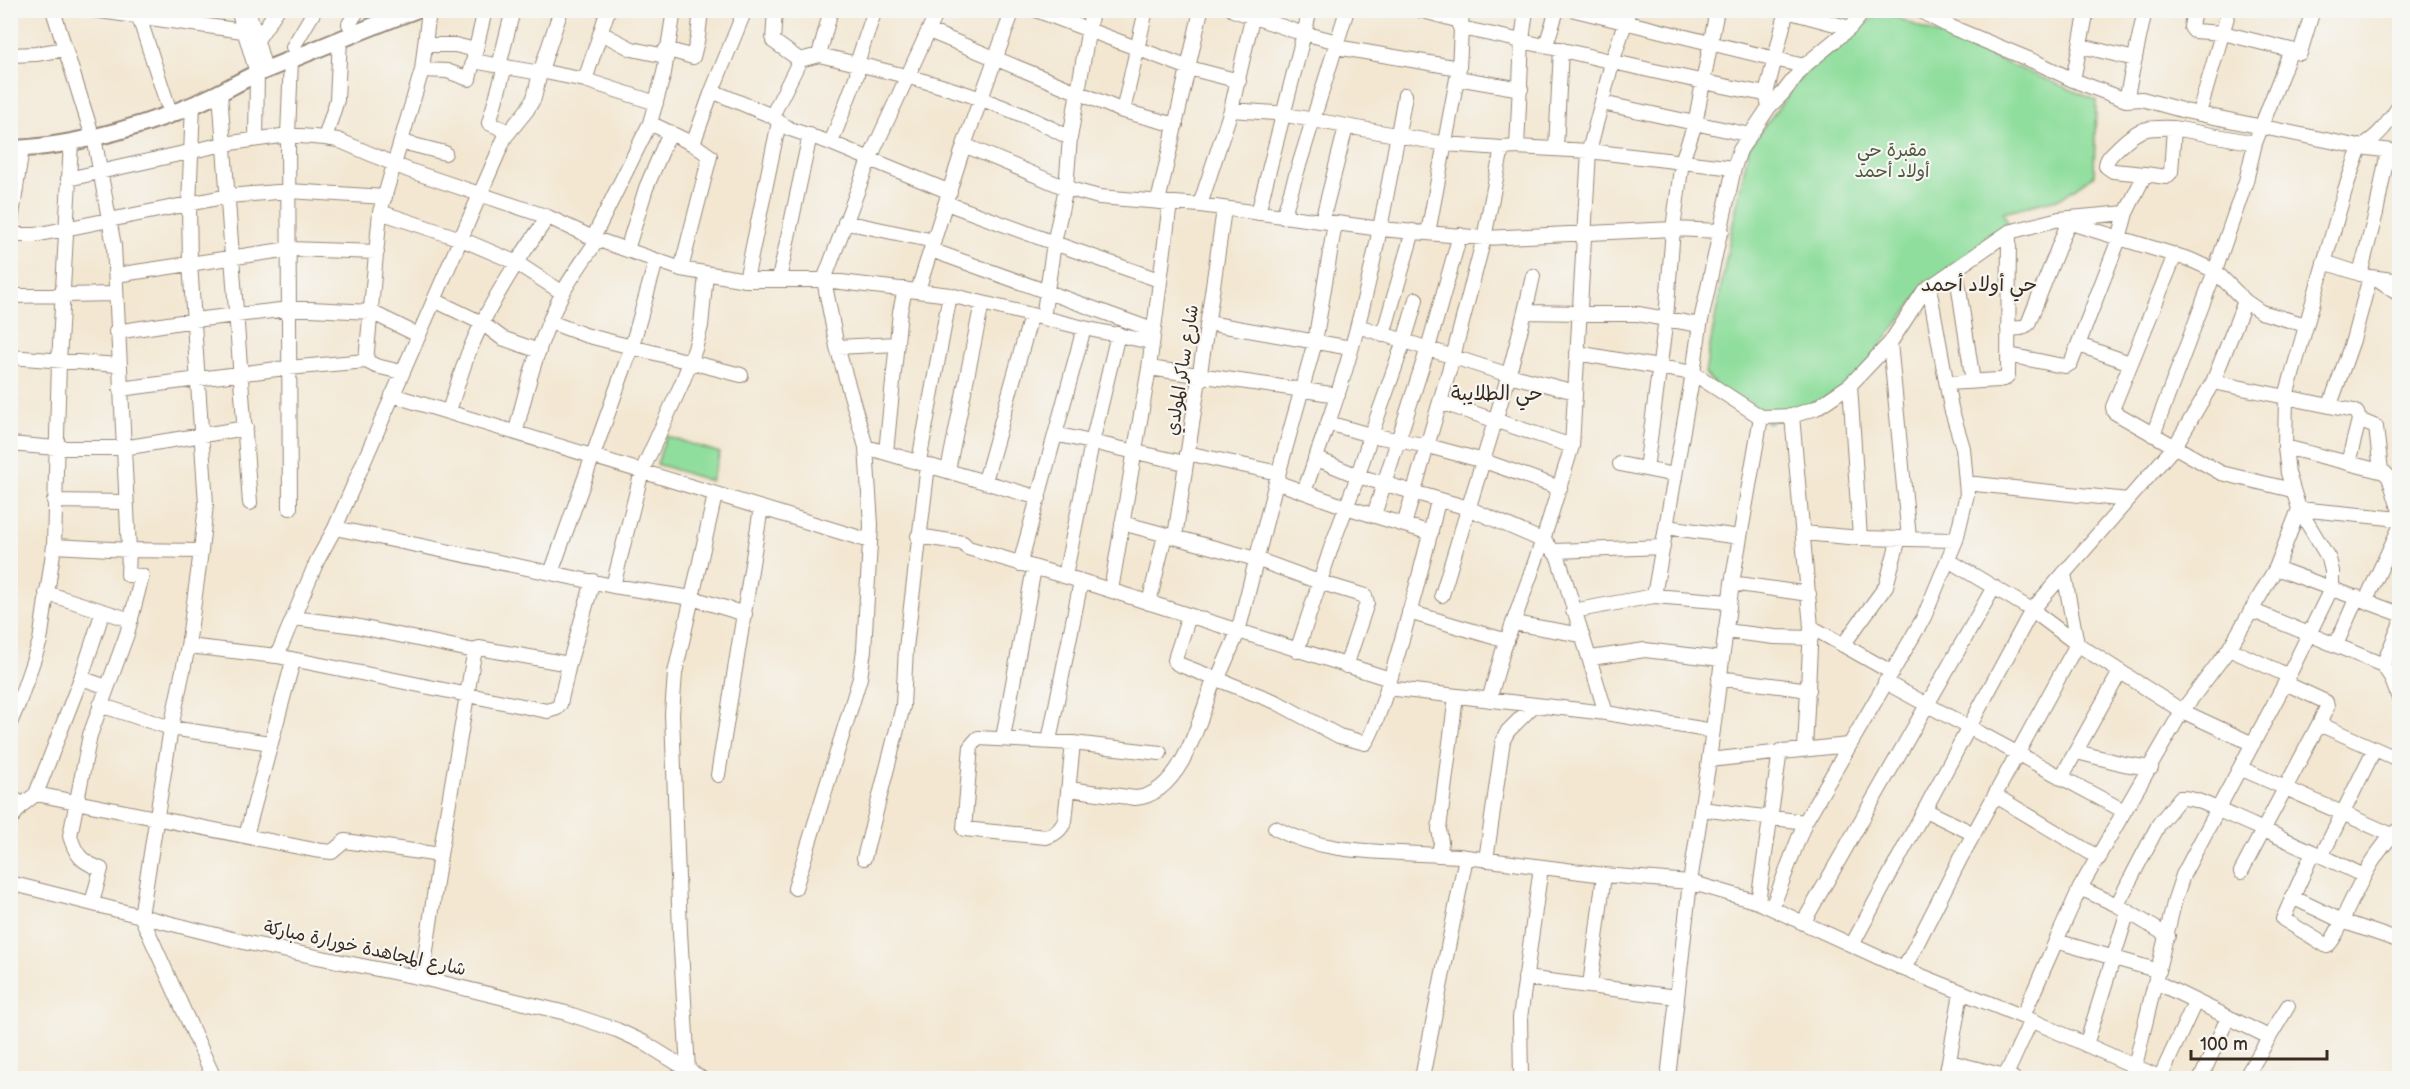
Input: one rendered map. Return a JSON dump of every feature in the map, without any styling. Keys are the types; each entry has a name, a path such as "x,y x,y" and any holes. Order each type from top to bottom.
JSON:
{"main road":[{"path":"292,54 354,17 387,10"},
{"path":"14,145 71,144 92,133 292,54 340,39 415,10"},
{"path":"14,145 45,137 92,133 193,104 220,92 260,67"}],"street":[{"path":"53,10 92,133 109,221 116,275 118,365 129,550 128,575 142,576 131,620 90,735 70,836 85,863 101,869 92,903"},
{"path":"93,10 139,14 243,31"},
{"path":"238,10 243,31 260,67"},
{"path":"248,10 257,40 260,67 256,139"},
{"path":"257,40 277,10"},
{"path":"290,508 288,135 292,54 315,10"},
{"path":"366,361 380,212 422,70 429,10"},
{"path":"422,70 447,72 469,79 485,10"},
{"path":"509,132 489,123 513,10"},
{"path":"277,656 316,561 335,528 505,136 531,103 561,10"},
{"path":"585,80 608,10"},
{"path":"516,431 539,351 550,322 563,293 596,239 650,123 664,73 674,10"},
{"path":"601,33 632,49 693,57 698,37 700,10"},
{"path":"693,144 745,10"},
{"path":"775,10 773,41 800,60 819,55 909,76 981,98 1034,118 1070,138"},
{"path":"819,55 831,10"},
{"path":"831,143 857,75 858,60 875,10"},
{"path":"795,888 860,678 864,650 870,541 867,447 837,347 824,280 869,160 938,10"},
{"path":"886,452 897,344 911,290 932,246 964,146 1014,10"},
{"path":"1036,10 1189,68 1239,81"},
{"path":"985,481 1045,293 1066,188 1070,138 1092,10"},
{"path":"1124,111 1146,10"},
{"path":"1111,591 1149,368 1160,280 1164,202 1176,124 1201,10"},
{"path":"1233,10 1254,14 1304,34 1337,44 1521,89"},
{"path":"1258,213 1310,10"},
{"path":"1283,217 1347,10"},
{"path":"1420,10 1461,20 1522,40 1768,101 1783,93 1804,66 1850,28 1864,10"},
{"path":"1517,147 1522,40 1526,10"},
{"path":"1546,45 1557,10"},
{"path":"1575,10 1627,16 1710,44 1804,66"},
{"path":"1646,469 1666,318 1673,229 1682,161 1695,124 1717,10"},
{"path":"1918,10 1951,27 2073,80 2126,100 2142,99 2360,147 2394,152 2376,213 2368,276 2353,340 2330,405"},
{"path":"2073,80 2087,10"},
{"path":"2126,100 2145,10"},
{"path":"2194,10 2191,27 2194,31 2223,33 2300,53 2313,10"},
{"path":"2199,113 2229,10"},
{"path":"1654,596 1700,325 1734,168 1740,150 1768,101 1786,11 1850,28"},
{"path":"139,14 167,103"},
{"path":"1200,205 1231,110 1254,14"},
{"path":"1489,700 1572,446 1589,151 1627,16"},
{"path":"1428,233 1458,73 1461,20"},
{"path":"929,32 1124,111 1176,124"},
{"path":"325,138 337,100 340,39"},
{"path":"426,45 455,45 502,66 585,80 656,103"},
{"path":"2081,46 2135,59"},
{"path":"1556,148 1561,49"},
{"path":"10,55 65,50"},
{"path":"2154,435 2215,271 2246,181 2261,125 2291,50"},
{"path":"746,280 776,119 800,60"},
{"path":"220,92 250,503"},
{"path":"712,92 776,119 790,129 831,143 948,198 1054,243 1160,280"},
{"path":"1304,492 1338,395 1358,326 1381,229 1405,95"},
{"path":"1602,103 1750,135"},
{"path":"193,104 189,206 190,262 206,504 188,646 171,728 141,916 214,1078"},
{"path":"2132,1072 2158,977 2180,883 2287,680 2332,587 2332,571 2326,553 2299,509 2292,490 2285,447 2286,396 2344,189 2360,147 2375,139 2382,132 2400,105"},
{"path":"1231,110 1283,114 1445,144 1502,148 1556,148 1734,168"},
{"path":"650,123 693,144 710,156 681,269"},
{"path":"1069,789 1143,798 1167,783 1180,765 1238,632 1277,477 1315,342 1329,222 1346,127"},
{"path":"2174,128 2171,172 2166,177 2113,171 2106,166 2106,161 2128,138 2140,130 2151,127 2174,128 2255,143"},
{"path":"627,250 646,188 670,132"},
{"path":"69,178 224,144 288,135 325,138 338,140 395,165 548,217 596,239 681,269 746,280 824,280 951,295 1084,328 1118,334 1152,336"},
{"path":"779,279 810,135"},
{"path":"402,142 445,153"},
{"path":"10,723 15,700 40,641 54,546 58,362 71,144"},
{"path":"10,228 14,145"},
{"path":"964,146 1066,188 1099,197 1200,205 1381,229 1484,238 1673,229 1722,231"},
{"path":"1404,525 1453,357 1484,238 1502,148"},
{"path":"2009,355 2066,366 2074,359 2119,239 2126,213 2145,174"},
{"path":"10,235 35,235 189,206 228,196 289,191 385,197"},
{"name":"شارع ساكر المولدي","path":"1149,603 1170,536 1186,458 1224,209"},
{"path":"380,212 461,239 515,262 563,293"},
{"path":"1577,353 1693,373 1761,417 1792,416 1816,408 1850,385 1890,343 1919,298 1929,287 2009,232 2064,221 2126,213"},
{"path":"449,411 468,355 482,323 515,262 548,217"},
{"path":"2064,221 2175,255 2215,271 2261,312 2306,325"},
{"path":"2008,329 2021,328 2028,324 2064,221"},
{"path":"845,222 932,246 1152,336"},
{"path":"1383,335 1413,231"},
{"path":"1947,383 2007,377 2009,232"},
{"path":"1374,515 1428,348 1460,235"},
{"path":"116,275 190,262 289,249 377,252"},
{"path":"2175,255 2113,409 2116,414 2221,473 2292,490"},
{"path":"551,573 632,346 656,261"},
{"path":"2324,262 2368,276 2400,281"},
{"path":"1956,269 1973,382"},
{"path":"614,586 642,471 690,362 701,326 706,274"},
{"path":"1442,596 1497,420 1526,312 1533,276"},
{"path":"2368,276 2400,295"},
{"path":"1772,908 1805,822 1929,607 1956,540 1967,494 1963,448 1947,383 1929,287"},
{"path":"1396,292 1440,308"},
{"path":"10,296 116,294"},
{"path":"864,858 903,706 923,463 951,295"},
{"path":"1297,651 1370,435 1406,341 1416,299"},
{"path":"434,300 482,323 502,338 539,351"},
{"path":"1852,945 2032,610 2175,446 2213,382 2246,301"},
{"path":"948,470 982,303"},
{"path":"117,332 288,309 371,312 418,335"},
{"path":"1526,312 1615,312 1700,325"},
{"path":"550,322 585,335 741,375"},
{"path":"1208,323 1351,348"},
{"path":"1358,326 1509,375 1575,392"},
{"path":"1020,564 1084,328"},
{"path":"1065,576 1092,442 1118,334"},
{"path":"1843,645 1886,586 1904,538 1890,343"},
{"path":"837,347 897,344"},
{"path":"2079,345 2130,363"},
{"path":"10,357 118,365"},
{"path":"120,389 366,361 376,366 402,372"},
{"path":"1149,368 1302,392 1338,395"},
{"path":"2213,382 2354,411 2359,420 2348,462"},
{"path":"1850,385 1860,538"},
{"path":"392,395 870,541"},
{"path":"1440,402 1572,446"},
{"path":"1792,416 1811,632 1805,748"},
{"path":"1668,1078 1690,882 1709,760 1729,602 1761,417"},
{"path":"2359,420 2376,427 2381,471"},
{"path":"1328,423 1484,461 1560,488"},
{"path":"10,444 56,448 123,448 246,428"},
{"path":"1055,434 1134,453 1186,458 1277,477 1304,492 1431,533"},
{"path":"867,447 1039,498"},
{"path":"2285,447 2381,471 2389,477 2400,511"},
{"path":"1316,458 1358,476 1468,508 1543,540 1555,551 1606,713"},
{"path":"1620,464 1675,475"},
{"path":"1966,483 2128,500"},
{"path":"686,1074 672,714 675,673 715,495"},
{"path":"1189,616 1175,661 1183,667 1276,702 1329,731 1365,743 1373,733 1389,683 1438,500"},
{"path":"54,501 126,502"},
{"path":"718,775 761,508"},
{"path":"2299,509 2400,519"},
{"path":"1950,1062 2010,1077 2027,1018 2056,941 2080,888 2182,711 2229,649 2276,568 2299,509"},
{"path":"1122,523 1256,559 1367,598 1346,666"},
{"path":"1666,527 1740,537"},
{"path":"2336,645 2400,527"},
{"path":"335,528 614,586 692,598 745,614"},
{"path":"1803,533 1860,538 1956,540"},
{"path":"918,536 963,543 968,548 1081,581 1346,666 1389,683 1456,696 1606,713 1713,731"},
{"path":"54,546 201,551"},
{"path":"1555,551 1663,547"},
{"path":"1948,560 2032,610 2078,644 2182,711 2253,744"},
{"path":"1003,738 1035,568"},
{"path":"2276,568 2400,614"},
{"path":"1904,969 1974,834 2078,644 2064,573"},
{"path":"188,646 277,656 547,711 553,710 560,704 568,664 593,581"},
{"path":"1049,741 1081,581"},
{"path":"1732,583 1809,594"},
{"path":"1803,923 1994,587"},
{"path":"46,593 131,620"},
{"path":"1573,611 1654,596 1729,602"},
{"path":"2251,610 2383,665 2391,677 2400,701"},
{"path":"10,820 22,805 36,794 81,678 103,611"},
{"path":"1409,612 1507,640"},
{"path":"294,618 355,626 476,651 479,648 568,664"},
{"path":"1513,623 1582,635"},
{"path":"2383,665 2400,625"},
{"path":"1725,631 1775,637 1811,632 1843,645 1926,705 2124,812"},
{"path":"2229,649 2326,702 2327,707 2241,872"},
{"path":"1590,658 1645,650 1721,659"},
{"path":"422,978 440,855 476,651"},
{"path":"246,836 293,661"},
{"path":"2061,778 2120,672"},
{"path":"81,678 107,687"},
{"path":"1719,678 1809,690"},
{"path":"1439,855 1441,842 1439,829 1456,696"},
{"path":"100,705 171,728 270,744"},
{"path":"1486,860 1503,741 1508,731 1534,705"},
{"path":"2319,724 2400,760"},
{"path":"1073,743 1065,821 1055,834 1046,837 964,829 971,746 978,738 1049,741 1073,743 1160,753"},
{"path":"1709,760 1848,745"},
{"path":"2240,768 2342,813 2396,831 2364,876 2330,944 2325,946 2283,920 2292,897 2342,813 2374,750"},
{"path":"1758,902 1780,751"},
{"path":"2077,752 2151,768"},
{"path":"36,794 332,852 345,841 440,855"},
{"path":"10,795 22,805"},
{"path":"1996,796 2099,858"},
{"path":"2086,1045 2113,958 2123,908 2159,824 2180,798 2190,799 2218,810 2364,876"},
{"path":"1701,809 1805,822"},
{"path":"1925,810 1974,834"},
{"path":"1275,828 1295,839 1329,848 1466,857 1690,882 1758,902 1904,969 2027,1018 2086,1045 2132,1072 2161,1078 2195,1002"},
{"path":"1422,1078 1466,857"},
{"path":"1521,1078 1520,1018 1541,867"},
{"path":"1590,986 1604,874"},
{"name":"شارع المجاهدة خورارة مباركة","path":"10,883 248,943 506,997 592,1021 643,1042 686,1074 701,1078"},
{"path":"2080,888 2123,908 2168,936"},
{"path":"2292,897 2342,921 2400,941"},
{"path":"2056,941 2113,958 2158,977 2195,1002 2269,1036"},
{"path":"1525,978 1677,997"},
{"path":"1946,1078 1961,993"},
{"path":"2245,1078 2288,1006"},
{"path":"2201,1078 2228,1017"}],"green space":[{"name":"مقبرة حي أولاد أحمد","path":"1881,11 2096,100 2094,175 2061,198 2003,212 2010,228 1922,290 1850,387 1768,423 1715,386 1705,373 1749,147 1803,75"},
{"path":"666,436 720,453 711,481 657,464"}],"district":[{"name":"حي أولاد أحمد","path":"1979,284"},
{"name":"حي الطلايبة","path":"1497,393"}]}
